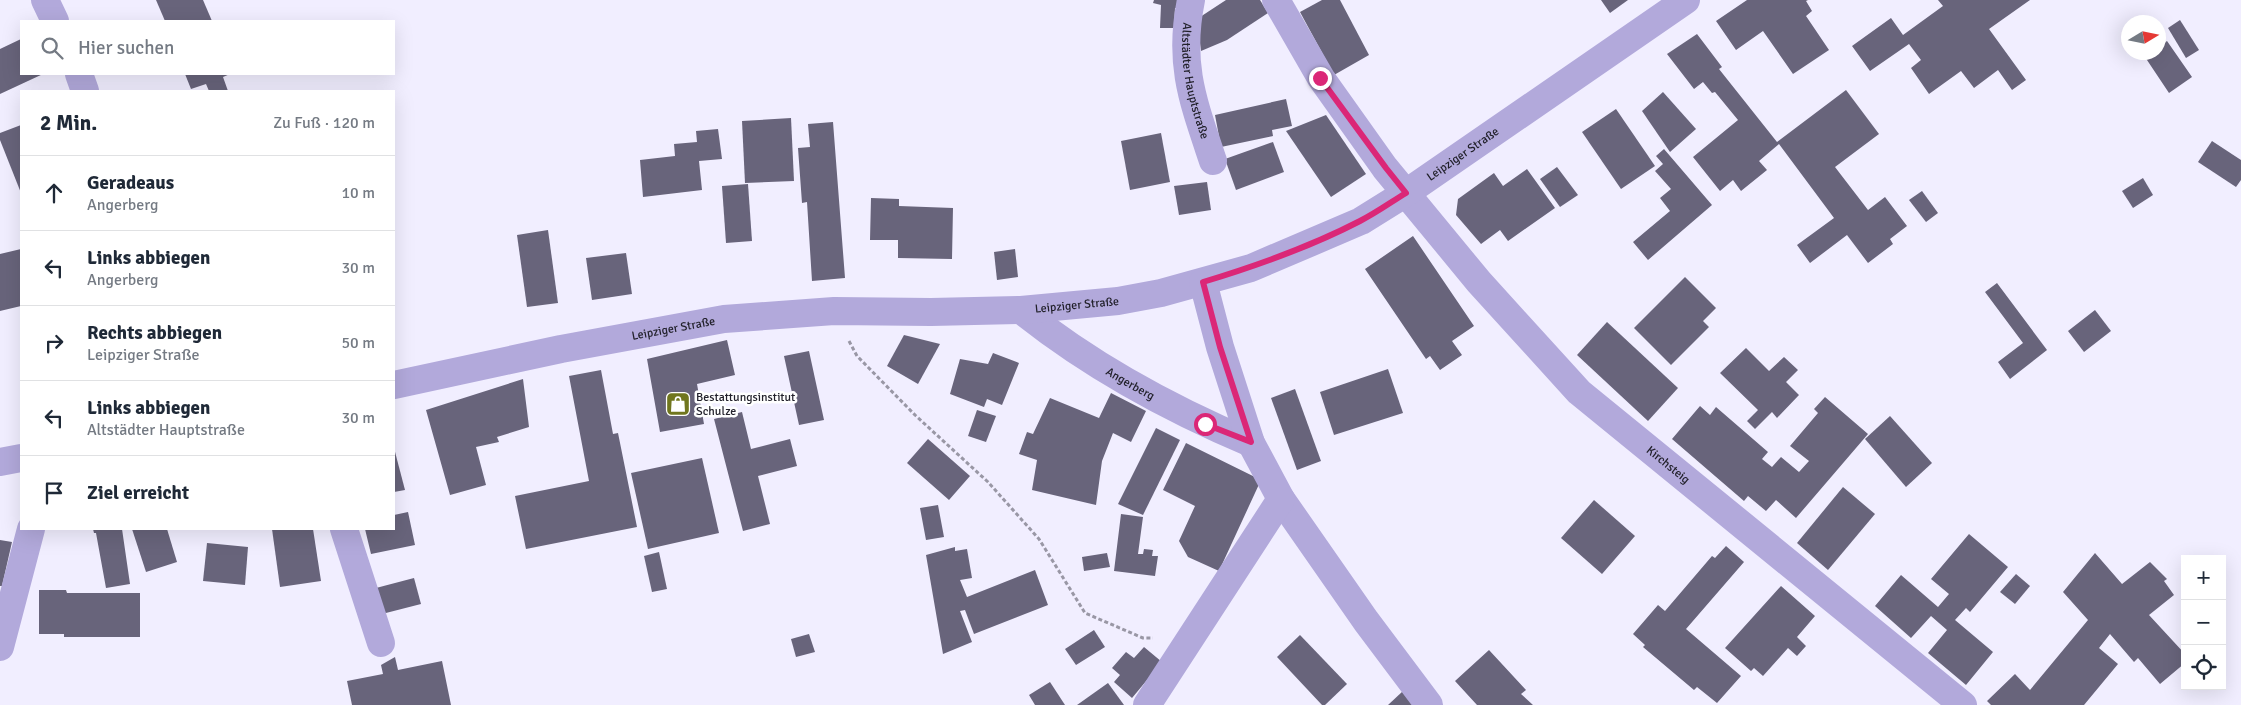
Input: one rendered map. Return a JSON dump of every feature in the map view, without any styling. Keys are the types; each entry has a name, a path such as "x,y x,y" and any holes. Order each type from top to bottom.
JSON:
{"street":[{"name":"Altstädter Hauptstraße","path":"1191,0 1185,50 1189,84 1213,161"},
{"path":"1276,0 1320,78 1406,193"},
{"name":"Leipziger Straße","path":"395,385 681,325 761,315 834,311 931,312 1021,310 1118,301 1203,282 1251,268 1361,221 1406,193 1686,0"},
{"path":"79,75 85,90"},
{"name":"Kirchsteig","path":"1406,193 1479,282 1579,392 1963,705"},
{"path":"1203,282 1220,347 1251,442 1281,499 1366,621 1429,705"},
{"name":"Angerberg","path":"1021,310 1061,342 1105,370 1205,424 1251,442"},
{"path":"0,462 20,458"},
{"path":"1147,705 1281,499"},
{"path":"0,646 31,530"},
{"path":"344,530 381,643"}],"path":[{"path":"834,311 857,356 915,415 988,482 1039,539 1085,613 1143,638 1189,638"}],"building":[{"path":"156,0 203,0 212,20 165,20"},
{"path":"1154,0 1179,0 1177,8 1175,8 1174,28 1160,28 1161,5 1153,3"},
{"path":"1226,0 1260,0 1268,13 1227,40 1201,51 1197,19"},
{"path":"1322,0 1340,0 1369,55 1334,75 1300,12"},
{"path":"1601,0 1628,0 1610,13"},
{"path":"1747,0 1808,0 1806,1 1812,11 1806,16 1829,50 1793,74 1763,31 1736,50 1716,21"},
{"path":"1938,0 2030,0 1989,29 2026,80 2012,90 1998,70 1974,88 1961,71 1929,94 1911,68 1921,60 1909,44 1870,71 1852,46 1891,18 1903,35 1943,6"},
{"path":"2180,20 2199,50 2186,58 2168,28"},
{"path":"1697,34 1722,67 1719,69 1777,142 1846,90 1879,134 1835,167 1868,210 1885,197 1907,226 1890,239 1893,244 1868,263 1847,235 1810,263 1797,245 1834,218 1779,144 1759,161 1767,170 1741,191 1733,180 1720,191 1693,157 1738,120 1715,92 1712,93 1703,82 1694,89 1667,54"},
{"path":"20,39 20,75 41,75 0,94 0,49"},
{"path":"2166,42 2192,77 2169,93 2147,60 2166,60"},
{"path":"185,75 228,75 223,77 228,90 209,90 206,84 191,89"},
{"path":"1663,92 1696,129 1670,152 1642,111"},
{"path":"1286,99 1292,126 1272,130 1273,136 1221,147 1215,115"},
{"path":"1616,109 1655,166 1621,189 1582,132"},
{"path":"1326,115 1366,174 1331,197 1286,131"},
{"path":"791,118 794,181 745,183 742,121"},
{"path":"833,122 845,278 812,281 807,202 802,203 798,148 810,147 808,124"},
{"path":"20,125 20,190 0,140 0,133"},
{"path":"718,129 722,159 699,161 702,190 643,197 640,160 675,156 674,144 697,142 696,131"},
{"path":"1161,133 1170,182 1130,190 1121,141"},
{"path":"2212,141 2241,160 2241,180 2236,187 2198,162"},
{"path":"1273,142 1284,172 1236,190 1225,159"},
{"path":"1664,149 1712,205 1648,260 1633,242 1670,211 1660,198 1671,189 1655,171 1663,164 1656,156"},
{"path":"1557,167 1578,195 1560,207 1540,179"},
{"path":"1527,169 1555,208 1508,241 1500,230 1481,244 1456,215 1458,199 1494,173 1503,186"},
{"path":"2143,178 2153,195 2133,208 2122,191"},
{"path":"1207,182 1211,210 1179,215 1174,186"},
{"path":"748,184 752,241 726,243 722,186"},
{"path":"1922,191 1938,213 1926,222 1909,200"},
{"path":"871,198 899,199 899,206 953,208 952,259 898,258 898,240 870,240"},
{"path":"548,230 558,303 527,307 517,235"},
{"path":"1413,236 1474,326 1452,341 1462,355 1440,370 1430,356 1426,359 1365,269"},
{"path":"20,249 20,306 0,311 0,254"},
{"path":"1015,249 1018,277 997,280 994,252"},
{"path":"626,253 632,294 592,300 586,258"},
{"path":"1685,277 1716,308 1703,321 1709,327 1671,365 1634,328"},
{"path":"1997,283 2047,350 2010,379 1998,362 2023,343 1985,292"},
{"path":"2095,310 2111,331 2084,352 2068,331"},
{"path":"1607,322 1678,388 1648,421 1577,355"},
{"path":"904,335 940,344 918,384 887,366"},
{"name":"Bestattungsinstitut Schulze","path":"727,340 735,375 697,384 704,424 660,432 647,359"},
{"path":"1746,348 1769,371 1784,357 1798,370 1786,382 1799,395 1777,418 1772,412 1755,429 1747,421 1758,410 1720,373"},
{"path":"809,351 824,420 799,425 784,356"},
{"path":"993,353 1019,363 1002,405 987,399 984,407 950,394 960,359 988,364"},
{"path":"1388,369 1403,413 1334,435 1320,392"},
{"path":"601,370 613,434 618,433 637,527 526,549 515,496 589,481 569,376"},
{"path":"523,379 529,427 497,437 499,442 476,447 486,485 450,495 426,410"},
{"path":"1295,389 1321,461 1297,470 1271,398"},
{"path":"1111,393 1146,411 1131,442 1113,433 1102,461 1096,505 1032,490 1037,460 1019,454 1027,432 1033,434 1050,398 1099,418"},
{"path":"1825,397 1868,434 1796,518 1776,500 1766,511 1748,496 1744,501 1672,439 1700,406 1710,415 1716,407 1768,452 1762,459 1772,467 1781,457 1799,472 1809,461 1790,446 1818,413 1814,409"},
{"path":"977,410 996,416 986,442 968,436"},
{"path":"742,412 751,449 790,439 797,466 758,476 770,524 743,531 714,419"},
{"path":"1890,416 1932,463 1906,487 1865,439"},
{"path":"1156,428 1180,440 1143,515 1118,504"},
{"path":"928,439 970,476 949,500 907,463"},
{"path":"1186,443 1261,480 1219,571 1188,557 1179,541 1195,506 1163,490"},
{"path":"395,452 405,490 395,492"},
{"path":"702,458 719,533 648,549 631,473"},
{"path":"1843,487 1875,514 1828,570 1797,543"},
{"path":"1594,500 1635,536 1602,574 1561,538"},
{"path":"938,505 944,537 926,540 920,508"},
{"path":"408,512 415,545 371,554 365,530 395,530 395,515"},
{"path":"1121,514 1143,517 1138,554 1143,554 1144,549 1153,550 1152,556 1158,556 1155,576 1114,571"},
{"path":"93,530 122,530 130,584 106,588 96,533"},
{"path":"132,530 167,530 177,562 146,572"},
{"path":"272,530 313,530 321,581 280,587"},
{"path":"1969,534 2008,567 1970,612 1966,608 1955,620 1993,652 1966,685 1928,653 1947,630 1931,616 1911,638 1875,606 1901,575 1938,607 1949,594 1931,579"},
{"path":"0,540 12,542 2,586 0,586"},
{"path":"207,543 248,547 245,585 203,581"},
{"path":"1726,546 1744,562 1686,629 1741,676 1717,703 1697,687 1694,690 1643,647 1645,645 1633,634 1658,605 1665,611 1712,556 1715,558"},
{"path":"955,547 955,551 967,549 972,578 960,580 967,597 1035,570 1048,605 974,634 965,610 960,611 972,642 943,654 926,555"},
{"path":"659,552 667,589 652,592 644,556"},
{"path":"1107,553 1110,567 1084,571 1082,557"},
{"path":"2095,553 2122,584 2150,562 2167,579 2164,581 2174,595 2149,615 2181,650 2181,666 2160,684 2138,658 2134,662 2110,634 2099,648 2118,664 2084,705 1991,705 1987,701 2015,674 2030,690 2088,620 2063,592"},
{"path":"2016,574 2030,586 2015,604 2000,592"},
{"path":"414,578 421,604 382,614 376,588"},
{"path":"1781,586 1815,616 1797,637 1806,646 1797,656 1788,648 1763,676 1754,668 1751,671 1725,648"},
{"path":"39,590 66,590 67,593 140,593 140,637 64,637 64,634 39,634"},
{"path":"1094,630 1105,647 1076,665 1065,649"},
{"path":"809,634 815,652 796,657 791,639"},
{"path":"1300,635 1347,684 1325,705 1322,705 1277,657"},
{"path":"1144,647 1162,662 1132,698 1114,682 1120,675 1112,668 1126,652 1134,658"},
{"path":"1489,650 1526,690 1521,694 1533,705 1477,705 1455,681"},
{"path":"395,657 398,670 442,661 451,705 352,705 347,681 383,674 381,665"},
{"path":"1050,682 1065,705 1035,705 1029,695"},
{"path":"1108,683 1124,705 1077,705"},
{"path":"1403,691 1417,705 1388,705"}],"place":[{"name":"Bestattungsinstitut Schulze","path":"678,404"}],"route":[{"path":"1205,424 1251,442 1220,347 1203,282 1251,268 1361,221 1406,193 1320,78"}]}
